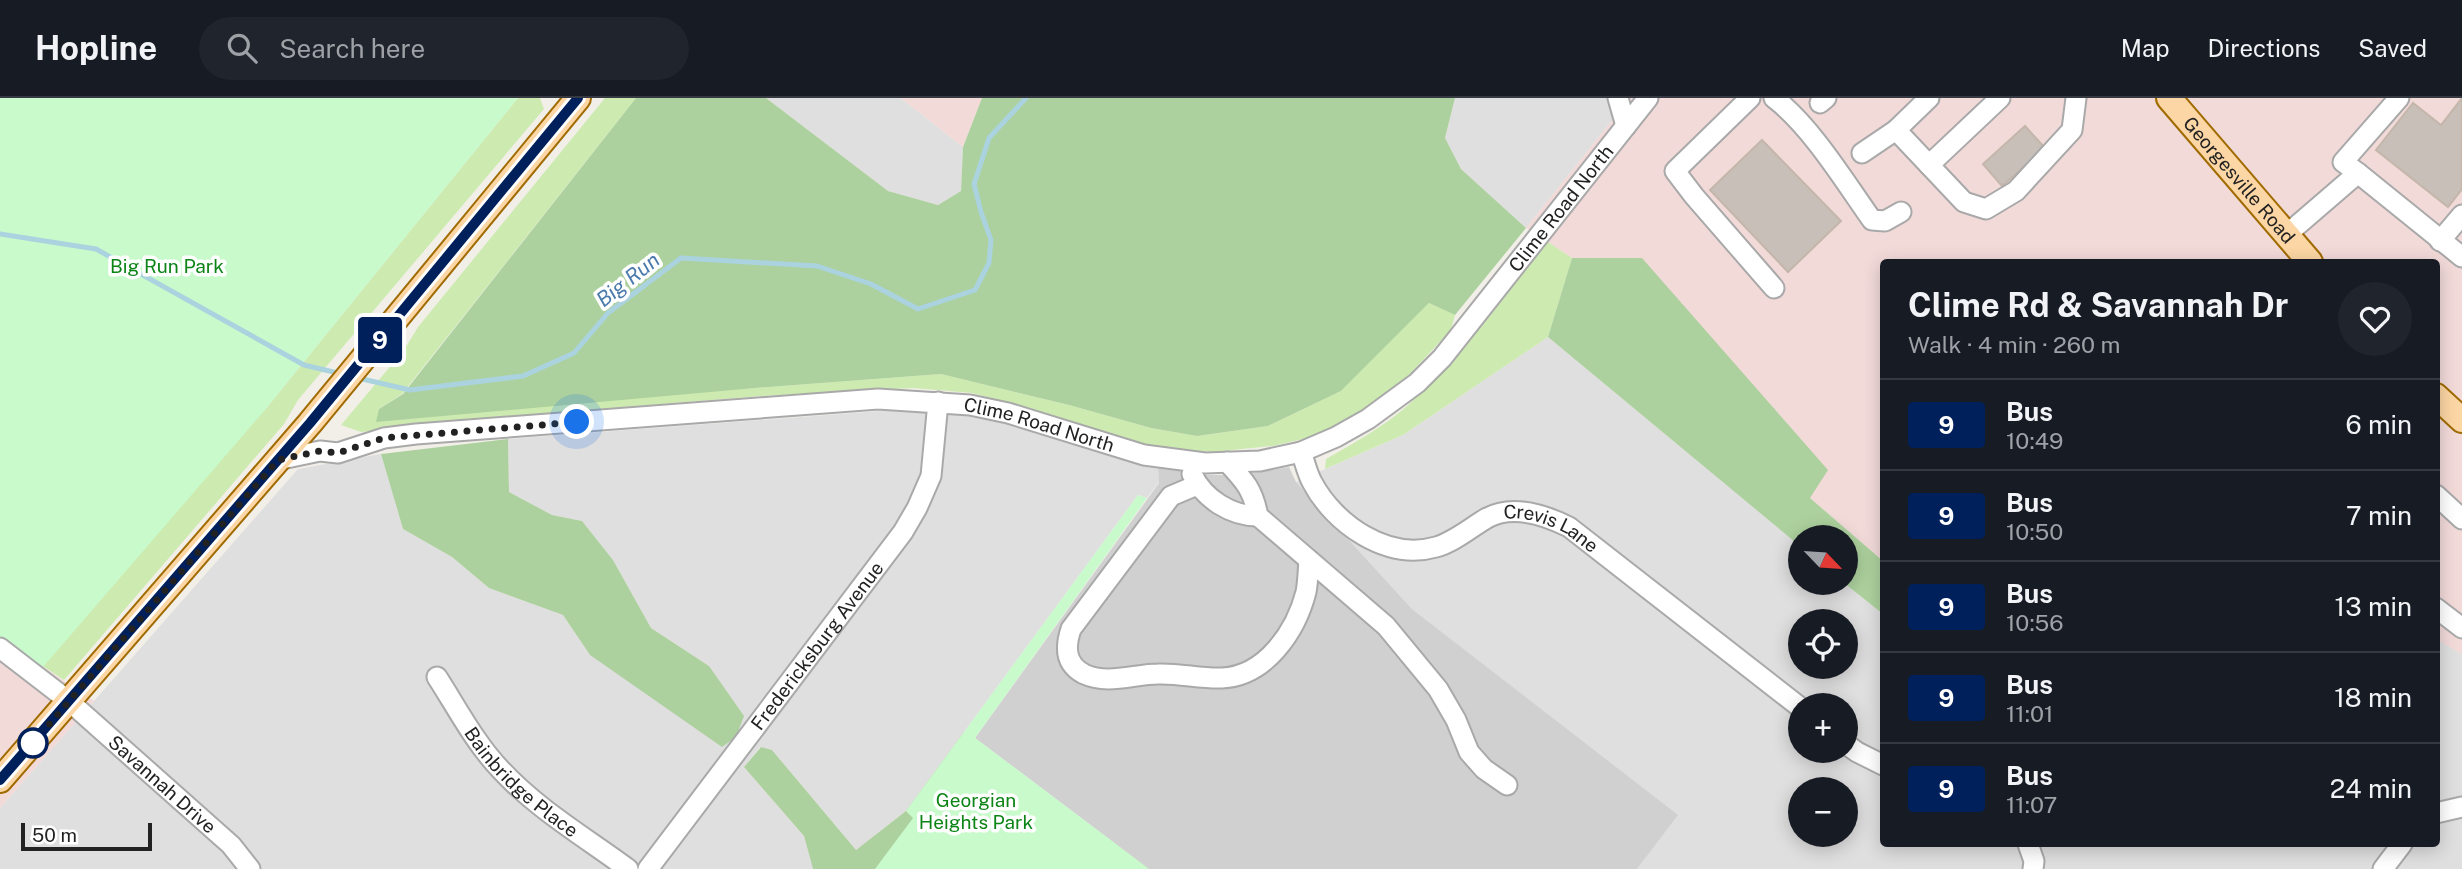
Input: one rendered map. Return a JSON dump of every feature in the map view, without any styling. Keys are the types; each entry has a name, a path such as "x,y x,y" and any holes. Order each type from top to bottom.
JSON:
{"main road":[{"path":"0,780 310,423 578,98"},
{"name":"Georgesville Road","path":"2169,98 2307,259"},
{"path":"2440,400 2462,420"}],"street":[{"path":"1618,98 1626,126"},
{"name":"Clime Road North","path":"278,460 320,451 338,453 384,438 416,434 878,399 970,405 1008,413 1144,455 1205,463 1260,461 1301,452 1368,419 1417,383 1443,358 1648,98"},
{"path":"1751,98 1675,171 1774,288"},
{"path":"1774,98 1823,151 1872,220 1893,216"},
{"path":"1862,153 1896,130 1929,98"},
{"path":"1929,165 2000,98"},
{"path":"1896,130 1964,202 1986,209 2015,191 2072,130 2076,98"},
{"path":"2399,98 2343,162 2462,257"},
{"path":"2286,234 2358,173"},
{"path":"2440,241 2462,215"},
{"name":"Fredericksburg Avenue","path":"648,869 903,532 918,508 931,476 938,402"},
{"name":"Crevis Lane","path":"1301,452 1311,481 1325,503 1348,524 1376,542 1397,550 1417,551 1437,547 1490,516 1511,512 1531,512 1560,522 1788,698"},
{"path":"1185,460 1197,485 1212,500 1243,516 1258,516"},
{"path":"1227,462 1248,484 1255,498 1258,516 1386,626 1408,651 1438,689 1456,720 1469,752 1484,769 1507,785"},
{"path":"1197,485 1171,496 1071,629 1065,646 1070,661 1083,674 1101,679 1180,673 1221,678 1244,674 1279,647 1297,616 1306,592 1309,560"},
{"path":"2440,501 2462,519"},
{"path":"2440,611 2461,625"},
{"name":"Savannah Drive","path":"0,648 69,702 231,845 250,869"},
{"name":"Bainbridge Place","path":"437,677 500,770 534,800 628,869"},
{"path":"1858,752 1880,764"},
{"path":"2440,812 2461,807"},
{"path":"2382,869 2400,847"}],"shaded area":[{"path":"766,98 901,98 963,147 961,191 938,205 888,191"},
{"path":"901,98 982,98 963,147"},
{"path":"1455,98 1630,98 1526,228 1461,169 1445,138"},
{"path":"1630,98 2462,98 2462,654 2440,641 2440,259 1880,259 1880,558 1858,539 1858,525 1841,525 1810,498 1642,258 1572,258 1526,228"},
{"path":"1548,337 1788,536 1788,595 1858,594 1880,612 1880,847 2440,847 2440,640 2462,654 2462,869 1637,869 1677,815 1412,609 1296,482 1403,435"},
{"path":"907,409 999,418 1158,467 1159,482 1147,498 1138,495 906,811 856,850 772,750 760,747 744,767 804,836 813,869 0,869 0,808 298,469 381,454 403,529 452,557 489,588 563,615 590,655 709,666 651,628 613,560 582,521 552,515 509,492 508,439"},
{"path":"1158,467 1200,475 1243,475 1289,467 1296,482 1412,609 1678,815 1637,869 1149,869 975,738 1159,483"},
{"path":"0,638 94,701 0,808"}],"green space":[{"name":"Big Run Park","path":"0,98 518,98 264,411 43,667 0,638"},
{"path":"518,98 540,98 544,109 298,400 284,424 64,680 0,638 0,430 264,411"},
{"path":"605,98 636,98 402,394 379,409 755,388 941,374 1151,428 1197,436 1268,426 1341,391 1429,303 1455,315 1451,330 1409,375 1365,411 1320,435 1273,446 1212,452 1161,448 1128,441 1032,409 972,393 913,388 761,396 526,415 361,432 341,425"},
{"path":"636,98 766,98 888,191 938,205 961,191 963,147 982,98 1455,98 1445,138 1461,169 1526,228 1455,315 1429,303 1341,391 1268,426 1197,436 1151,428 941,374 376,422 379,409 403,394"},
{"path":"1548,242 1572,258 1548,337 1403,435 1325,469 1326,459 1388,421 1427,387 1481,327"},
{"path":"1572,258 1642,258 1828,470 1810,498 1841,525 1788,525 1788,536 1548,337"},
{"path":"508,439 509,492 552,515 582,521 613,560 651,628 709,666 744,716 736,737 722,747 590,655 563,615 489,588 452,557 403,529 381,454"},
{"name":"Georgian Heights Park","path":"1138,495 1147,498 975,738 1149,869 875,869 913,818 906,811"},
{"path":"1858,539 1880,558 1880,612 1858,594"},
{"name":"Georgian Heights Park","path":"964,732 1149,869 813,869 804,836 744,767 761,747 772,750 856,850 906,811"}],"building":[{"path":"2462,98 2462,189 2448,207 2376,150 2413,103 2441,125"},
{"path":"2025,126 2045,148 2002,186 1983,164"},
{"path":"1762,140 1841,221 1788,272 1710,190"}],"waterway":[{"name":"Big Run","path":"358,378 410,390 523,376 574,353 608,313 681,258 817,266 871,284 918,309 975,290 989,263 991,240 974,184 989,138 1026,98"},
{"name":"Big Run","path":"0,234 96,249 304,365 342,374"}],"bus line":[{"name":"9","path":"0,780 310,423 578,98"}],"route":[{"path":"33,743 278,460 320,451 338,453 384,438 577,422"}]}
